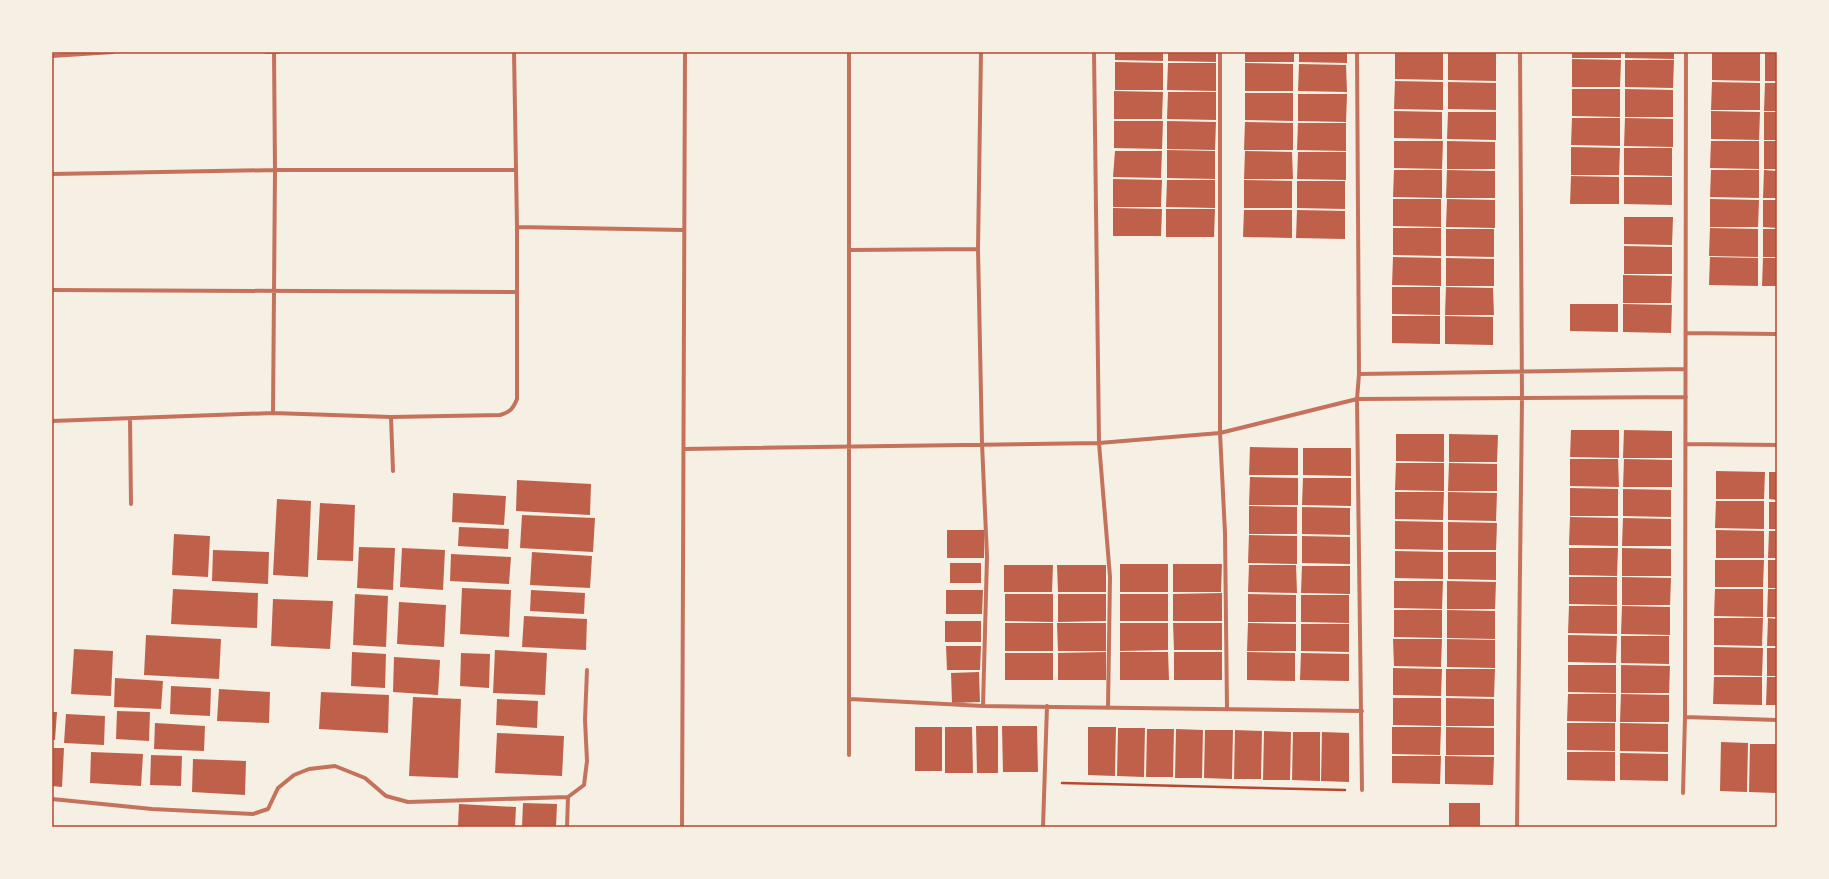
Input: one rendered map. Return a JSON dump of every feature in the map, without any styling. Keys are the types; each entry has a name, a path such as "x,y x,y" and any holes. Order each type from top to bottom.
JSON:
{"street":[{"path":"52,56 113,52"},
{"path":"266,52 278,52"},
{"path":"273,413 275,170 274,52"},
{"path":"52,421 273,413 392,417 489,416 508,412 514,408 517,399 516,292 518,227 514,52"},
{"path":"682,827 685,52"},
{"path":"849,52 849,755"},
{"path":"981,52 978,249 982,443 987,557 984,706"},
{"path":"1094,52 1099,443 1110,577 1108,708"},
{"path":"1220,52 1220,433 1225,533 1226,709"},
{"path":"1357,52 1360,374 1357,399 1362,790"},
{"path":"1516,827 1522,399 1520,52"},
{"path":"1683,793 1687,444 1685,369 1686,52"},
{"path":"52,174 275,170 516,170"},
{"path":"518,227 684,230"},
{"path":"849,250 978,249"},
{"path":"52,290 516,292"},
{"path":"1686,333 1777,334"},
{"path":"1360,374 1685,369"},
{"path":"684,449 850,448 982,443 1099,443 1220,433 1357,399 1686,397"},
{"path":"392,417 392,471"},
{"path":"130,419 131,504"},
{"path":"1687,444 1777,445"},
{"path":"52,799 152,809 253,814 268,809 278,788 294,775 309,769 335,766 365,778 386,796 408,802 568,797 584,786 588,761 585,720 587,670"},
{"path":"850,699 984,706 1362,711"},
{"path":"1043,827 1047,706"},
{"path":"1685,717 1777,720"},
{"path":"567,827 568,797"}],"path":[{"path":"1045,783 1362,790"}],"building":[{"path":"1115,52 1163,52 1163,61 1115,60"},
{"path":"1168,52 1216,52 1216,62 1168,61"},
{"path":"1245,52 1294,52 1294,62 1245,62"},
{"path":"1299,52 1347,52 1347,63 1299,62"},
{"path":"1395,52 1443,52 1443,80 1395,79"},
{"path":"1448,52 1496,53 1496,81 1448,80"},
{"path":"1572,52 1621,52 1621,58 1572,58"},
{"path":"1625,52 1674,52 1674,59 1625,58"},
{"path":"1712,53 1760,53 1760,81 1712,80"},
{"path":"1765,53 1777,53 1777,81 1765,81"},
{"path":"1572,59 1621,60 1620,87 1572,87"},
{"path":"1625,60 1674,60 1673,88 1625,87"},
{"path":"1115,62 1163,63 1163,90 1115,90"},
{"path":"1168,63 1216,63 1216,91 1167,90"},
{"path":"1245,63 1293,64 1293,91 1245,91"},
{"path":"1299,64 1346,65 1347,92 1298,91"},
{"path":"1395,81 1443,82 1443,110 1394,109"},
{"path":"1448,82 1496,83 1496,110 1448,109"},
{"path":"1712,82 1760,83 1760,110 1711,110"},
{"path":"1765,83 1777,83 1777,111 1764,111"},
{"path":"1572,89 1620,89 1620,117 1572,116"},
{"path":"1625,89 1673,90 1673,117 1625,117"},
{"path":"1114,91 1163,92 1162,119 1114,119"},
{"path":"1168,92 1216,92 1216,120 1167,119"},
{"path":"1245,93 1293,93 1293,121 1245,120"},
{"path":"1298,94 1347,94 1346,122 1298,121"},
{"path":"1394,111 1442,112 1442,139 1394,138"},
{"path":"1711,111 1760,112 1759,140 1711,139"},
{"path":"1448,112 1496,112 1496,140 1447,139"},
{"path":"1764,112 1777,112 1777,140 1764,140"},
{"path":"1572,118 1620,118 1620,146 1571,145"},
{"path":"1625,118 1673,119 1673,147 1624,146"},
{"path":"1114,121 1163,121 1162,149 1114,148"},
{"path":"1167,121 1216,122 1215,150 1167,149"},
{"path":"1245,122 1293,123 1293,150 1244,150"},
{"path":"1298,123 1346,123 1346,151 1297,150"},
{"path":"1394,141 1443,141 1442,169 1394,168"},
{"path":"1447,141 1495,142 1495,169 1447,169"},
{"path":"1711,141 1759,141 1759,169 1710,168"},
{"path":"1764,141 1777,141 1777,169 1764,169"},
{"path":"1571,147 1620,148 1619,175 1571,175"},
{"path":"1624,148 1672,148 1672,176 1624,175"},
{"path":"1167,150 1215,151 1215,179 1167,178"},
{"path":"1115,151 1162,151 1161,178 1113,177"},
{"path":"1245,151 1292,152 1293,179 1244,179"},
{"path":"1298,152 1346,152 1346,180 1297,179"},
{"path":"1394,170 1442,170 1442,198 1393,197"},
{"path":"1447,170 1495,171 1495,198 1446,198"},
{"path":"1711,170 1759,170 1759,198 1710,197"},
{"path":"1764,170 1777,171 1777,198 1763,198"},
{"path":"1571,176 1619,177 1619,204 1570,204"},
{"path":"1624,177 1672,177 1672,205 1624,204"},
{"path":"1113,179 1162,180 1161,207 1113,207"},
{"path":"1167,180 1215,180 1215,208 1166,207"},
{"path":"1244,180 1292,181 1292,208 1244,208"},
{"path":"1297,181 1345,181 1345,209 1297,208"},
{"path":"1393,199 1441,199 1441,227 1393,226"},
{"path":"1447,199 1495,200 1495,228 1446,227"},
{"path":"1710,199 1759,200 1758,227 1710,227"},
{"path":"1763,200 1777,200 1777,228 1763,227"},
{"path":"1113,208 1162,209 1161,236 1113,236"},
{"path":"1166,209 1215,209 1214,237 1166,237"},
{"path":"1244,210 1292,210 1292,238 1243,237"},
{"path":"1297,210 1345,211 1345,239 1296,238"},
{"path":"1624,217 1673,217 1672,245 1624,244"},
{"path":"1393,228 1441,228 1441,256 1393,255"},
{"path":"1710,228 1758,229 1758,257 1709,256"},
{"path":"1446,229 1494,229 1494,257 1446,256"},
{"path":"1763,229 1777,229 1777,257 1763,257"},
{"path":"1624,246 1672,247 1672,274 1624,274"},
{"path":"1393,257 1441,258 1441,286 1392,285"},
{"path":"1710,257 1758,258 1758,286 1709,285"},
{"path":"1446,258 1494,259 1494,286 1446,286"},
{"path":"1763,258 1777,258 1777,286 1762,286"},
{"path":"1623,275 1672,276 1671,303 1623,303"},
{"path":"1392,287 1440,287 1440,315 1392,314"},
{"path":"1446,287 1493,288 1494,315 1445,315"},
{"path":"1570,304 1618,304 1618,332 1570,331"},
{"path":"1623,304 1672,305 1671,333 1623,332"},
{"path":"1392,316 1440,316 1440,344 1392,343"},
{"path":"1445,316 1493,317 1493,345 1445,344"},
{"path":"1571,430 1619,430 1619,458 1570,457"},
{"path":"1624,430 1672,431 1672,458 1623,458"},
{"path":"1396,434 1444,434 1444,462 1396,461"},
{"path":"1449,434 1498,435 1497,462 1449,462"},
{"path":"1250,447 1298,448 1298,475 1249,475"},
{"path":"1303,448 1351,448 1351,476 1303,475"},
{"path":"1570,459 1618,459 1619,487 1570,486"},
{"path":"1624,459 1672,460 1672,487 1623,487"},
{"path":"1396,463 1444,463 1444,491 1395,490"},
{"path":"1449,463 1497,464 1497,491 1448,491"},
{"path":"1716,471 1765,472 1764,499 1716,499"},
{"path":"1769,472 1777,472 1777,500 1769,499"},
{"path":"1250,477 1298,478 1298,505 1249,505"},
{"path":"1303,478 1351,478 1351,506 1302,505"},
{"path":"517,480 591,484 590,515 516,511"},
{"path":"1570,488 1618,489 1618,516 1570,516"},
{"path":"1623,489 1671,490 1671,517 1623,516"},
{"path":"1395,492 1444,492 1443,520 1395,519"},
{"path":"1448,492 1497,493 1496,521 1448,520"},
{"path":"453,493 506,496 504,525 452,522"},
{"path":"277,499 311,501 308,577 273,575"},
{"path":"1716,501 1764,501 1764,529 1715,528"},
{"path":"1769,502 1777,502 1777,529 1769,529"},
{"path":"320,503 355,505 353,561 317,560"},
{"path":"1249,506 1297,507 1297,534 1249,534"},
{"path":"1302,507 1350,508 1350,535 1302,534"},
{"path":"522,515 595,518 593,552 520,548"},
{"path":"1570,517 1618,518 1618,546 1569,545"},
{"path":"1623,518 1671,519 1671,546 1622,546"},
{"path":"1395,521 1443,522 1443,550 1395,549"},
{"path":"1448,522 1497,523 1496,550 1448,550"},
{"path":"459,527 509,529 508,549 458,546"},
{"path":"947,530 984,530 984,558 947,558"},
{"path":"1716,530 1764,531 1764,558 1716,558"},
{"path":"1769,531 1777,531 1777,558 1768,558"},
{"path":"174,534 210,536 208,577 172,575"},
{"path":"1249,535 1297,536 1297,564 1248,563"},
{"path":"1302,536 1350,537 1350,564 1302,563"},
{"path":"359,547 395,548 393,590 357,588"},
{"path":"402,548 445,550 443,590 400,587"},
{"path":"1569,548 1618,548 1617,576 1569,575"},
{"path":"1622,548 1671,549 1671,576 1622,576"},
{"path":"213,550 269,552 268,584 212,581"},
{"path":"1395,551 1443,552 1443,579 1395,578"},
{"path":"532,552 592,556 590,588 530,585"},
{"path":"1448,552 1496,552 1496,580 1448,579"},
{"path":"451,554 511,557 509,584 450,581"},
{"path":"1715,560 1764,560 1763,587 1715,587"},
{"path":"1768,560 1777,560 1777,588 1768,588"},
{"path":"950,563 981,563 981,583 950,583"},
{"path":"1120,564 1168,564 1168,592 1120,592"},
{"path":"1173,564 1222,564 1221,592 1173,592"},
{"path":"1004,565 1053,565 1052,592 1004,592"},
{"path":"1057,565 1106,565 1106,592 1058,592"},
{"path":"1249,565 1296,565 1297,593 1248,592"},
{"path":"1302,566 1350,566 1350,594 1301,593"},
{"path":"1569,577 1617,577 1617,605 1569,604"},
{"path":"1622,577 1671,578 1670,605 1622,605"},
{"path":"1394,581 1443,581 1442,609 1394,608"},
{"path":"1447,581 1496,582 1495,609 1447,609"},
{"path":"462,588 511,590 509,637 460,634"},
{"path":"173,589 258,593 257,628 171,624"},
{"path":"1715,589 1763,589 1763,617 1714,616"},
{"path":"1768,589 1777,589 1777,617 1767,617"},
{"path":"531,590 585,593 584,614 530,611"},
{"path":"946,590 983,590 982,614 946,614"},
{"path":"1222,593 1222,621 1173,621 1173,594"},
{"path":"355,594 388,596 386,647 353,645"},
{"path":"1005,594 1053,594 1053,622 1005,621"},
{"path":"1058,594 1106,594 1106,621 1058,622"},
{"path":"1120,594 1168,594 1168,621 1120,621"},
{"path":"1248,594 1296,595 1296,622 1248,622"},
{"path":"1301,595 1349,595 1349,623 1301,622"},
{"path":"273,599 333,601 330,649 271,646"},
{"path":"399,602 446,605 444,647 397,644"},
{"path":"1569,606 1617,606 1617,634 1568,633"},
{"path":"1622,606 1670,607 1670,635 1621,634"},
{"path":"1394,610 1442,610 1442,638 1394,637"},
{"path":"1447,610 1495,611 1495,639 1447,638"},
{"path":"524,616 587,619 586,650 522,647"},
{"path":"1714,618 1763,618 1762,646 1714,645"},
{"path":"1768,618 1777,619 1777,646 1767,646"},
{"path":"945,621 981,621 981,642 945,642"},
{"path":"1005,623 1053,623 1053,651 1005,651"},
{"path":"1057,623 1106,623 1106,651 1058,651"},
{"path":"1120,623 1168,623 1168,650 1120,651"},
{"path":"1173,623 1222,623 1222,650 1174,650"},
{"path":"1248,623 1296,624 1296,651 1247,651"},
{"path":"1301,624 1349,624 1349,652 1301,651"},
{"path":"146,635 221,639 219,679 144,675"},
{"path":"1568,635 1617,636 1616,663 1568,662"},
{"path":"1621,636 1669,636 1669,664 1621,663"},
{"path":"1393,639 1442,639 1441,667 1394,666"},
{"path":"1447,639 1495,640 1495,668 1447,667"},
{"path":"946,646 981,646 980,670 947,670"},
{"path":"1714,647 1763,648 1762,676 1714,675"},
{"path":"1767,648 1777,648 1777,676 1767,676"},
{"path":"74,649 113,651 111,696 71,694"},
{"path":"495,650 547,653 545,695 493,693"},
{"path":"352,652 386,654 385,688 351,686"},
{"path":"1106,652 1106,680 1058,680 1058,653"},
{"path":"1120,652 1168,652 1169,680 1120,680"},
{"path":"1174,652 1222,652 1222,680 1174,680"},
{"path":"1247,652 1295,653 1295,681 1247,680"},
{"path":"461,653 490,654 489,688 460,686"},
{"path":"1005,653 1053,653 1053,680 1005,680"},
{"path":"1301,653 1349,654 1349,681 1300,680"},
{"path":"394,657 440,660 438,695 393,692"},
{"path":"1568,665 1616,665 1616,693 1568,692"},
{"path":"1621,665 1670,666 1669,693 1621,693"},
{"path":"1393,668 1442,669 1441,696 1393,695"},
{"path":"1446,669 1495,669 1494,697 1446,696"},
{"path":"979,672 980,702 952,703 951,673"},
{"path":"1714,677 1762,677 1762,705 1713,704"},
{"path":"1767,677 1777,677 1777,705 1766,705"},
{"path":"115,678 163,681 161,709 114,707"},
{"path":"171,686 211,688 210,716 170,714"},
{"path":"219,689 270,692 269,723 217,721"},
{"path":"321,692 389,695 388,733 319,729"},
{"path":"1568,694 1616,694 1616,722 1567,721"},
{"path":"1621,694 1669,695 1669,722 1620,722"},
{"path":"413,697 461,699 458,778 409,776"},
{"path":"1393,698 1441,698 1441,726 1393,725"},
{"path":"1446,698 1494,699 1494,726 1446,726"},
{"path":"497,699 538,701 537,728 496,725"},
{"path":"117,711 150,712 149,741 116,739"},
{"path":"52,712 57,712 55,740 52,740"},
{"path":"66,714 105,716 104,745 64,743"},
{"path":"155,723 205,726 204,751 154,749"},
{"path":"1567,723 1615,723 1615,751 1567,750"},
{"path":"1620,723 1668,724 1668,752 1620,751"},
{"path":"976,726 998,726 998,773 977,773"},
{"path":"1002,726 1037,726 1038,772 1003,772"},
{"path":"915,727 942,727 942,771 915,771"},
{"path":"945,727 972,727 973,773 945,773"},
{"path":"1088,727 1116,727 1115,776 1088,775"},
{"path":"1392,727 1441,727 1440,755 1392,754"},
{"path":"1446,727 1494,728 1494,755 1446,755"},
{"path":"1118,728 1145,728 1144,777 1117,776"},
{"path":"1147,729 1174,729 1173,777 1146,777"},
{"path":"1176,729 1203,730 1202,778 1175,778"},
{"path":"1205,730 1233,730 1232,779 1204,778"},
{"path":"1235,730 1262,731 1261,779 1234,779"},
{"path":"1264,731 1291,732 1290,780 1263,780"},
{"path":"1293,732 1320,732 1320,781 1292,780"},
{"path":"1322,732 1349,733 1349,782 1321,781"},
{"path":"497,733 564,736 562,776 495,773"},
{"path":"1721,742 1748,743 1747,792 1720,791"},
{"path":"1750,744 1777,744 1776,793 1749,792"},
{"path":"52,748 64,748 62,787 52,786"},
{"path":"91,752 143,754 141,786 90,783"},
{"path":"1567,752 1615,752 1615,781 1567,780"},
{"path":"1620,753 1668,754 1668,781 1620,780"},
{"path":"151,755 182,756 181,786 150,785"},
{"path":"1392,756 1441,756 1440,784 1392,783"},
{"path":"1445,756 1494,757 1493,785 1445,784"},
{"path":"193,759 246,761 245,795 192,792"},
{"path":"523,803 557,804 556,827 522,827"},
{"path":"1449,803 1480,803 1480,827 1449,827"},
{"path":"459,804 516,807 515,827 458,827"}]}
